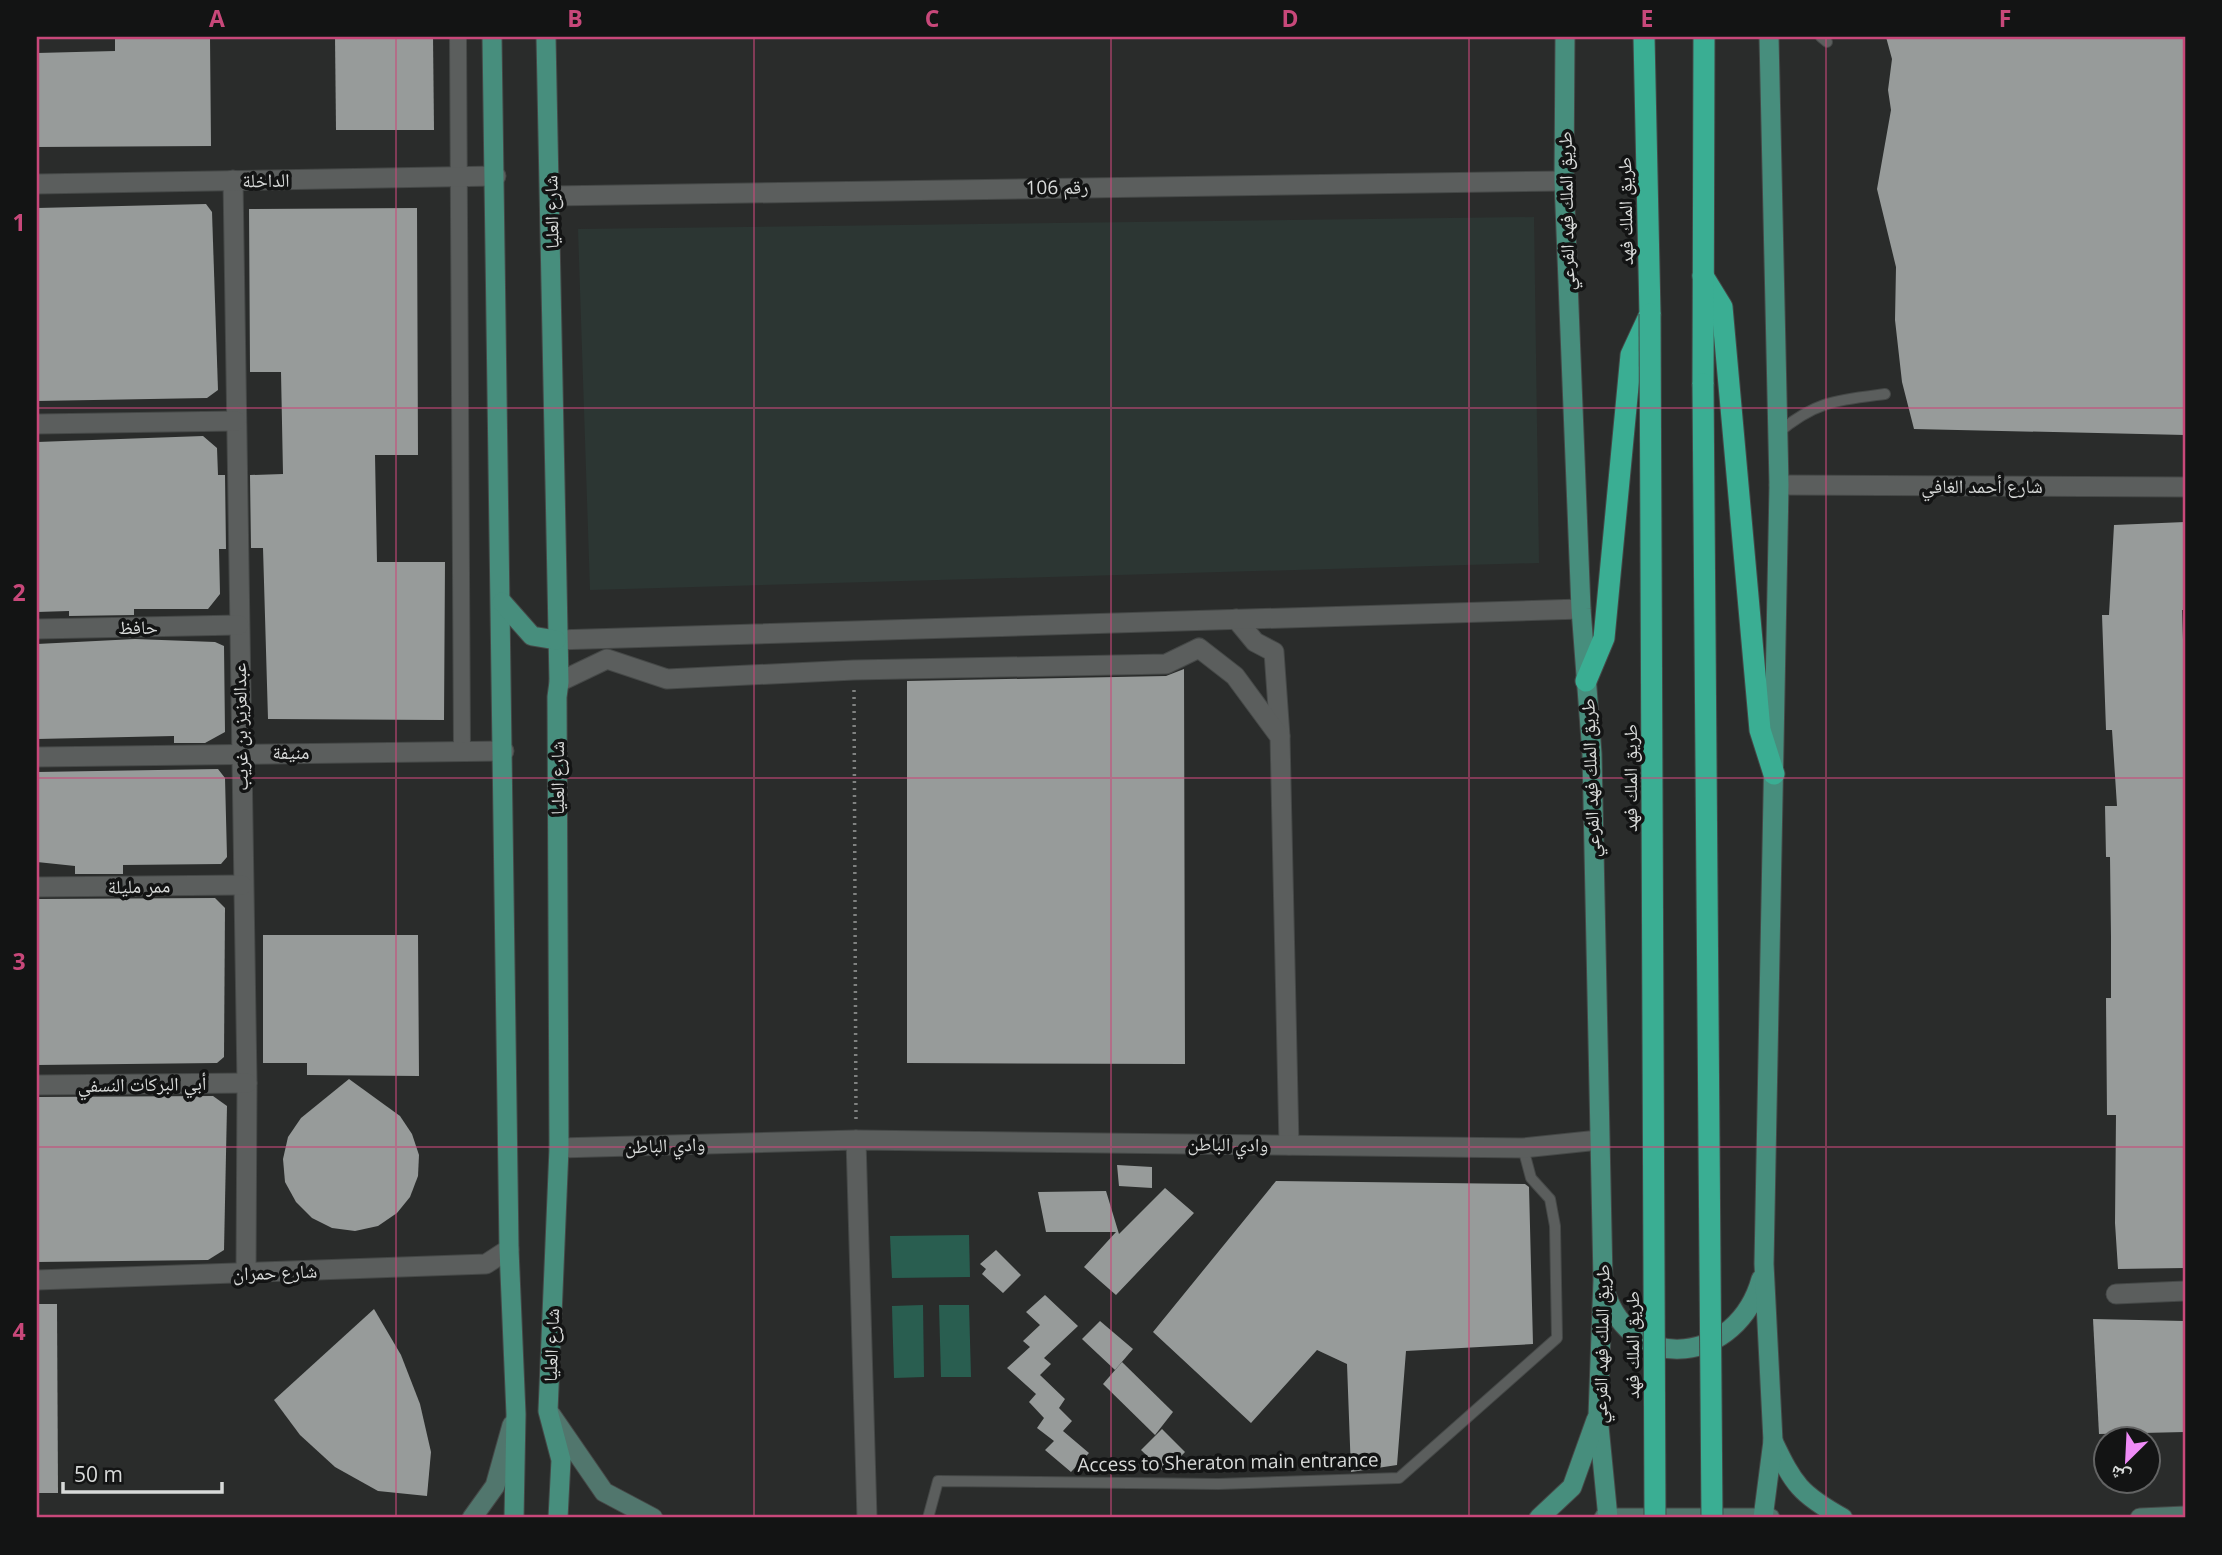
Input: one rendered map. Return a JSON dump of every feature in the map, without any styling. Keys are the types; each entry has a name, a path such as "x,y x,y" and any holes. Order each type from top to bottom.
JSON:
{"highway":[{"name":"طريق الملك فهد","path":"1644,37 1650,314 1655,1518"},
{"path":"1704,37 1703,384 1712,1518"},
{"path":"1703,276 1722,307 1760,730 1774,774"},
{"path":"1586,681 1604,638 1631,355 1650,314"}],"main road":[{"name":"شارع العليا","path":"492,37 509,1249 516,1414 514,1518"},
{"name":"شارع العليا","path":"546,37 551,196 556,640 559,682 556,697 559,1148 548,1411 561,1460 558,1518"},
{"name":"طريق الملك فهد الفرعي","path":"1565,37 1564,181 1581,609 1591,754 1603,1280 1598,1416 1607,1518"},
{"path":"1762,1518 1773,1441 1764,1264 1779,485 1769,37"},
{"path":"502,602 532,636 556,640"},
{"path":"1603,1280 1611,1307 1624,1326 1643,1340 1664,1347 1687,1349 1709,1344 1730,1333 1745,1317 1756,1297 1764,1264"},
{"path":"548,1411 604,1492 653,1518"},
{"path":"472,1518 495,1486 516,1414"},
{"path":"1539,1518 1572,1487 1598,1416"},
{"path":"1773,1441 1792,1480 1802,1493 1843,1518"},
{"path":"2140,1518 2185,1516"},
{"path":"1607,1518 1769,1518"}],"street":[{"path":"457,37 462,751"},
{"name":"الداخلة","path":"37,184 496,176"},
{"name":"عبدالعزيز بن غريب","path":"233,180 247,1083 246,1273"},
{"name":"رقم 106","path":"551,196 1564,181"},
{"path":"37,424 236,422"},
{"name":"شارع أحمد الغافي","path":"1779,485 2185,486"},
{"path":"556,640 1581,609"},
{"path":"1236,619 1255,642 1274,652 1280,737 1289,1145"},
{"name":"حافظ","path":"37,629 239,625"},
{"path":"559,682 607,659 667,679 854,670 1166,664 1199,648 1236,676 1280,737"},
{"name":"منيفة","path":"37,757 240,752 504,751"},
{"name":"ممر مليلة","path":"37,887 242,885"},
{"name":"أبي البركات النسفي","path":"37,1085 247,1083"},
{"path":"856,1140 867,1518"},
{"name":"وادي الباطن","path":"559,1148 856,1140 1523,1148 1599,1140"},
{"name":"شارع حمران","path":"37,1280 486,1264 509,1249"},
{"path":"2116,1294 2185,1291"}],"lane":[{"path":"1778,433 1802,412 1843,399 1885,394"},
{"name":"Access to Sheraton main entrance","path":"928,1518 938,1481 1218,1484 1399,1478 1557,1338 1555,1226 1550,1199 1531,1178 1523,1148"}],"path":[{"path":"854,670 856,1140"}],"shaded area":[{"path":"1534,217 1539,563 590,590 578,229"}],"green space":[{"path":"969,1235 970,1277 892,1278 890,1236"},
{"path":"923,1305 924,1377 894,1378 892,1306"},
{"path":"939,1305 969,1305 971,1377 941,1377"}],"building":[{"path":"115,37 210,37 211,146 37,147 37,53 115,51"},
{"path":"335,37 433,37 434,130 336,130"},
{"path":"1886,37 2185,37 2185,435 1914,429 1902,382 1895,320 1896,267 1877,189 1891,110 1888,90 1892,59"},
{"path":"206,204 212,212 218,390 207,398 37,401 37,208"},
{"path":"417,208 418,455 375,455 377,562 445,562 444,720 268,719 263,548 251,548 250,475 283,474 281,372 250,372 249,209"},
{"path":"203,436 217,448 218,475 225,475 226,549 219,549 220,594 208,609 134,609 134,615 69,616 69,611 37,612 37,442"},
{"path":"2185,522 2185,610 2182,610 2185,698 2185,1268 2118,1269 2115,1223 2116,1115 2107,1115 2106,998 2111,998 2111,937 2110,857 2106,857 2105,806 2117,806 2112,730 2106,730 2102,615 2109,615 2114,525"},
{"path":"135,639 215,642 224,646 225,732 205,743 174,743 174,736 37,739 37,644"},
{"path":"1184,669 1185,1064 907,1063 907,681 1166,676"},
{"path":"218,769 225,778 227,857 221,864 123,865 123,874 75,874 75,866 37,862 37,772"},
{"path":"215,898 225,908 224,1057 217,1063 37,1065 37,899"},
{"path":"263,935 418,935 419,1076 307,1075 307,1063 263,1063"},
{"path":"349,1079 400,1116 412,1134 419,1155 418,1176 410,1197 397,1213 378,1226 355,1231 332,1228 312,1218 296,1202 285,1182 283,1159 288,1137 301,1118"},
{"path":"213,1096 227,1106 224,1250 208,1260 37,1262 37,1097"},
{"path":"1117,1165 1152,1167 1152,1188 1119,1186"},
{"path":"1276,1181 1525,1184 1529,1187 1533,1344 1406,1351 1397,1465 1351,1472 1347,1364 1317,1350 1251,1423 1153,1332"},
{"path":"1165,1188 1194,1213 1116,1295 1084,1267 1116,1232 1046,1232 1038,1192 1106,1191 1119,1234"},
{"path":"996,1250 1021,1275 1003,1293 982,1274 986,1269 980,1264"},
{"path":"1045,1295 1078,1326 1044,1358 1051,1364 1040,1375 1065,1399 1059,1408 1072,1421 1063,1431 1089,1453 1071,1472 1045,1450 1054,1441 1037,1428 1044,1418 1029,1402 1036,1394 1007,1368 1030,1347 1023,1341 1040,1325 1026,1312"},
{"path":"37,1304 57,1304 58,1493 37,1493"},
{"path":"374,1309 401,1355 420,1404 431,1452 427,1496 378,1491 335,1467 300,1435 274,1400"},
{"path":"2093,1319 2185,1321 2185,1432 2162,1433 2162,1426 2099,1426"},
{"path":"1100,1321 1133,1349 1115,1370 1082,1339"},
{"path":"1122,1362 1173,1412 1155,1435 1103,1384"},
{"path":"1162,1429 1185,1452 1165,1473 1141,1450"}]}
